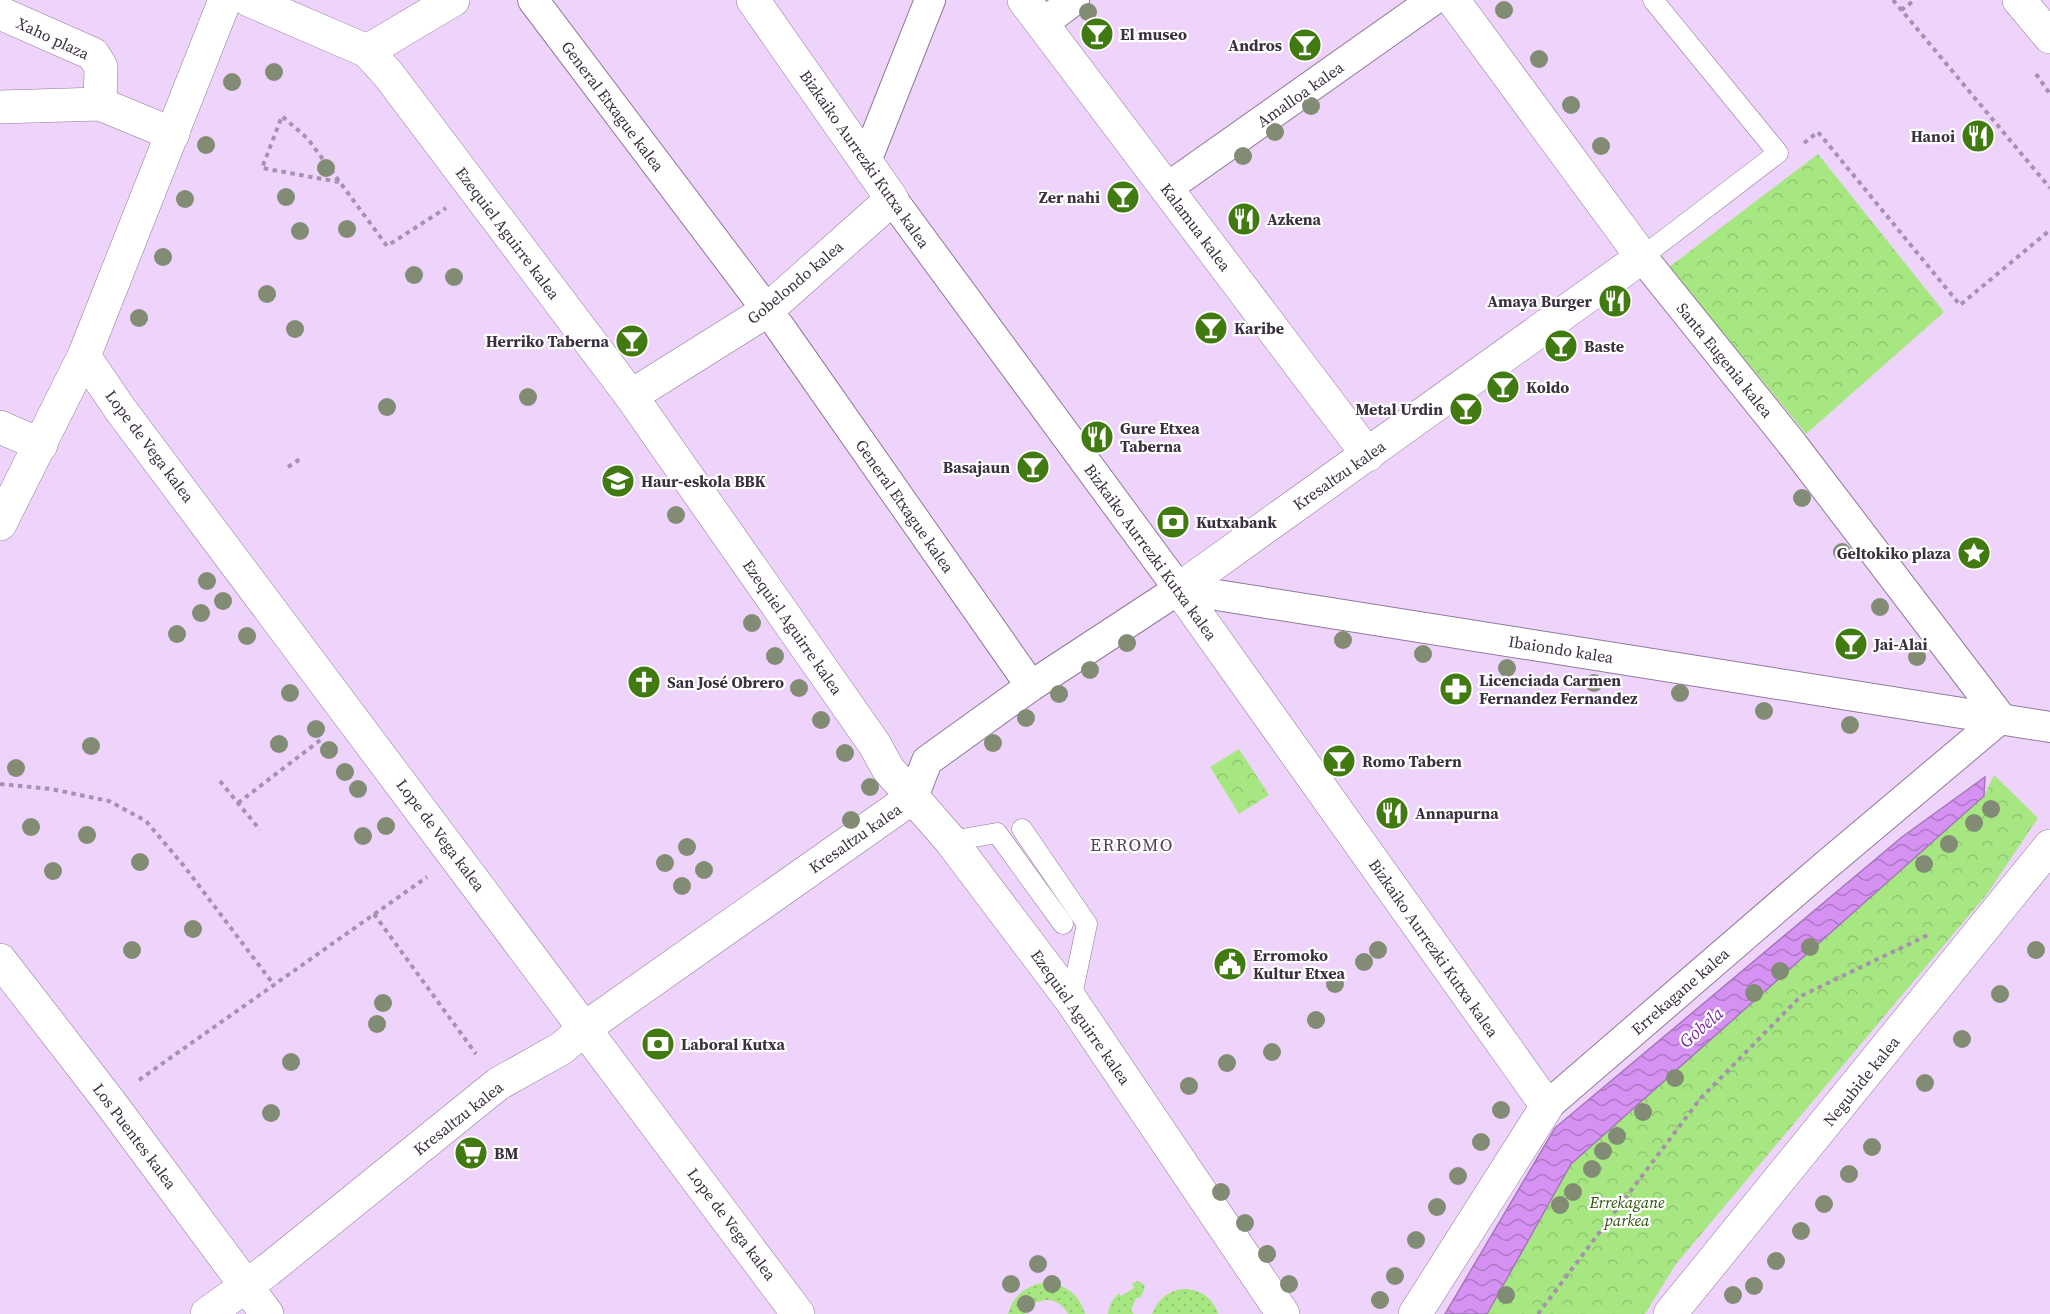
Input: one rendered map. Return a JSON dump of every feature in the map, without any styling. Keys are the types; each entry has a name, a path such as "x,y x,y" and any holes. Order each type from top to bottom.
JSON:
{"street":[{"path":"0,524 84,356 225,0"},
{"name":"Ezequiel Aguirre kalea","path":"249,0 367,51 388,74 631,396 875,745 888,770 951,841 1071,1000 1283,1314"},
{"path":"367,51 453,0"},
{"name":"General Etxague kalea","path":"533,0 758,298"},
{"name":"Bizkaiko Aurrezki Kutxa kalea","path":"753,0 892,199 1179,589 1547,1106"},
{"path":"866,161 930,0"},
{"path":"1033,12 1074,0"},
{"name":"Amalloa kalea","path":"1167,188 1433,0"},
{"name":"Santa Eugenia kalea","path":"1453,0 1642,257 1793,445 2001,718"},
{"path":"2019,0 2050,38"},
{"name":"Kalamua kalea","path":"1033,12 1368,455"},
{"name":"Xaho plaza","path":"0,13 93,54 101,67 100,104"},
{"path":"0,107 100,104 173,134"},
{"name":"Gobelondo kalea","path":"631,396 765,312 892,199"},
{"name":"Kresaltzu kalea","path":"207,1314 246,1287 498,1084 562,1048 585,1028 913,797 927,761 1031,686 1179,589 1642,257"},
{"name":"General Etxague kalea","path":"778,326 1031,686"},
{"name":"Lope de Vega kalea","path":"84,356 120,409 798,1314"},
{"path":"0,428 41,445"},
{"name":"Ibaiondo kalea","path":"1179,589 2050,726"},
{"name":"Errekagane kalea","path":"1415,1314 1547,1106 2001,718"},
{"name":"Negubide kalea","path":"1670,1314 2050,846"},
{"name":"Los Puentes kalea","path":"0,960 109,1101 267,1314"}],"lane":[{"path":"1642,257 1778,153 1653,0"},
{"path":"1022,829 1087,924 1071,1000"},
{"path":"951,841 997,833 1063,924"}],"path":[{"path":"1893,0 2050,188"},
{"path":"1901,10 1915,0"},
{"path":"2036,74 2050,94"},
{"path":"339,182 262,168 282,116 308,139 387,246 474,189"},
{"path":"1818,132 1960,305 2050,230"},
{"path":"288,467 300,459"},
{"path":"238,803 352,716"},
{"path":"220,781 260,830"},
{"path":"0,784 51,789 109,801 146,820 184,866 274,985"},
{"path":"109,1101 456,856"},
{"path":"374,914 498,1084"},
{"path":"1538,1314 1700,1099 1801,996 1932,932"}],"green space":[{"path":"1818,154 1944,312 1806,434 1669,267"},
{"path":"1239,749 1269,795 1239,814 1210,767"},
{"name":"Errekagane parkea","path":"1994,775 2038,818 1987,894 1676,1264 1645,1314 1487,1314 1571,1164 1984,796"},
{"path":"1138,1281 1145,1288 1140,1298 1136,1298 1131,1311 1134,1314 1108,1314 1111,1303 1117,1295 1119,1293 1121,1296 1134,1288 1132,1283"},
{"path":"1042,1283 1064,1287 1075,1295 1085,1314 1068,1314 1058,1303 1046,1300 1029,1308 1025,1314 1008,1314 1020,1293"},
{"path":"1184,1289 1205,1296 1213,1303 1218,1314 1152,1314 1164,1296"}],"water":[{"name":"Gobela","path":"1985,777 1984,796 1571,1164 1487,1314 1445,1314 1555,1128 1902,837"}],"place":[{"name":"El museo","path":"1097,34"},
{"name":"Andros","path":"1305,45"},
{"name":"Hanoi","path":"1978,136"},
{"name":"Zer nahi","path":"1123,197"},
{"name":"Azkena","path":"1244,219"},
{"name":"Amaya Burger","path":"1615,301"},
{"name":"Karibe","path":"1211,328"},
{"name":"Herriko Taberna","path":"632,341"},
{"name":"Baste","path":"1561,346"},
{"name":"Koldo","path":"1503,387"},
{"name":"Metal Urdin","path":"1466,409"},
{"name":"Gure Etxea Taberna","path":"1097,437"},
{"name":"Basajaun","path":"1033,467"},
{"name":"Haur-eskola BBK","path":"618,481"},
{"name":"Kutxabank","path":"1173,522"},
{"name":"Geltokiko plaza","path":"1974,553"},
{"name":"Jai-Alai","path":"1851,644"},
{"name":"San José Obrero","path":"644,682"},
{"name":"Licenciada Carmen Fernandez Fernandez","path":"1456,689"},
{"name":"Romo Tabern","path":"1339,761"},
{"name":"Annapurna","path":"1392,813"},
{"name":"Erromoko Kultur Etxea","path":"1230,964"},
{"name":"Laboral Kutxa","path":"658,1044"},
{"name":"BM","path":"471,1153"}],"district":[{"name":"ERROMO","path":"1132,844"}]}
